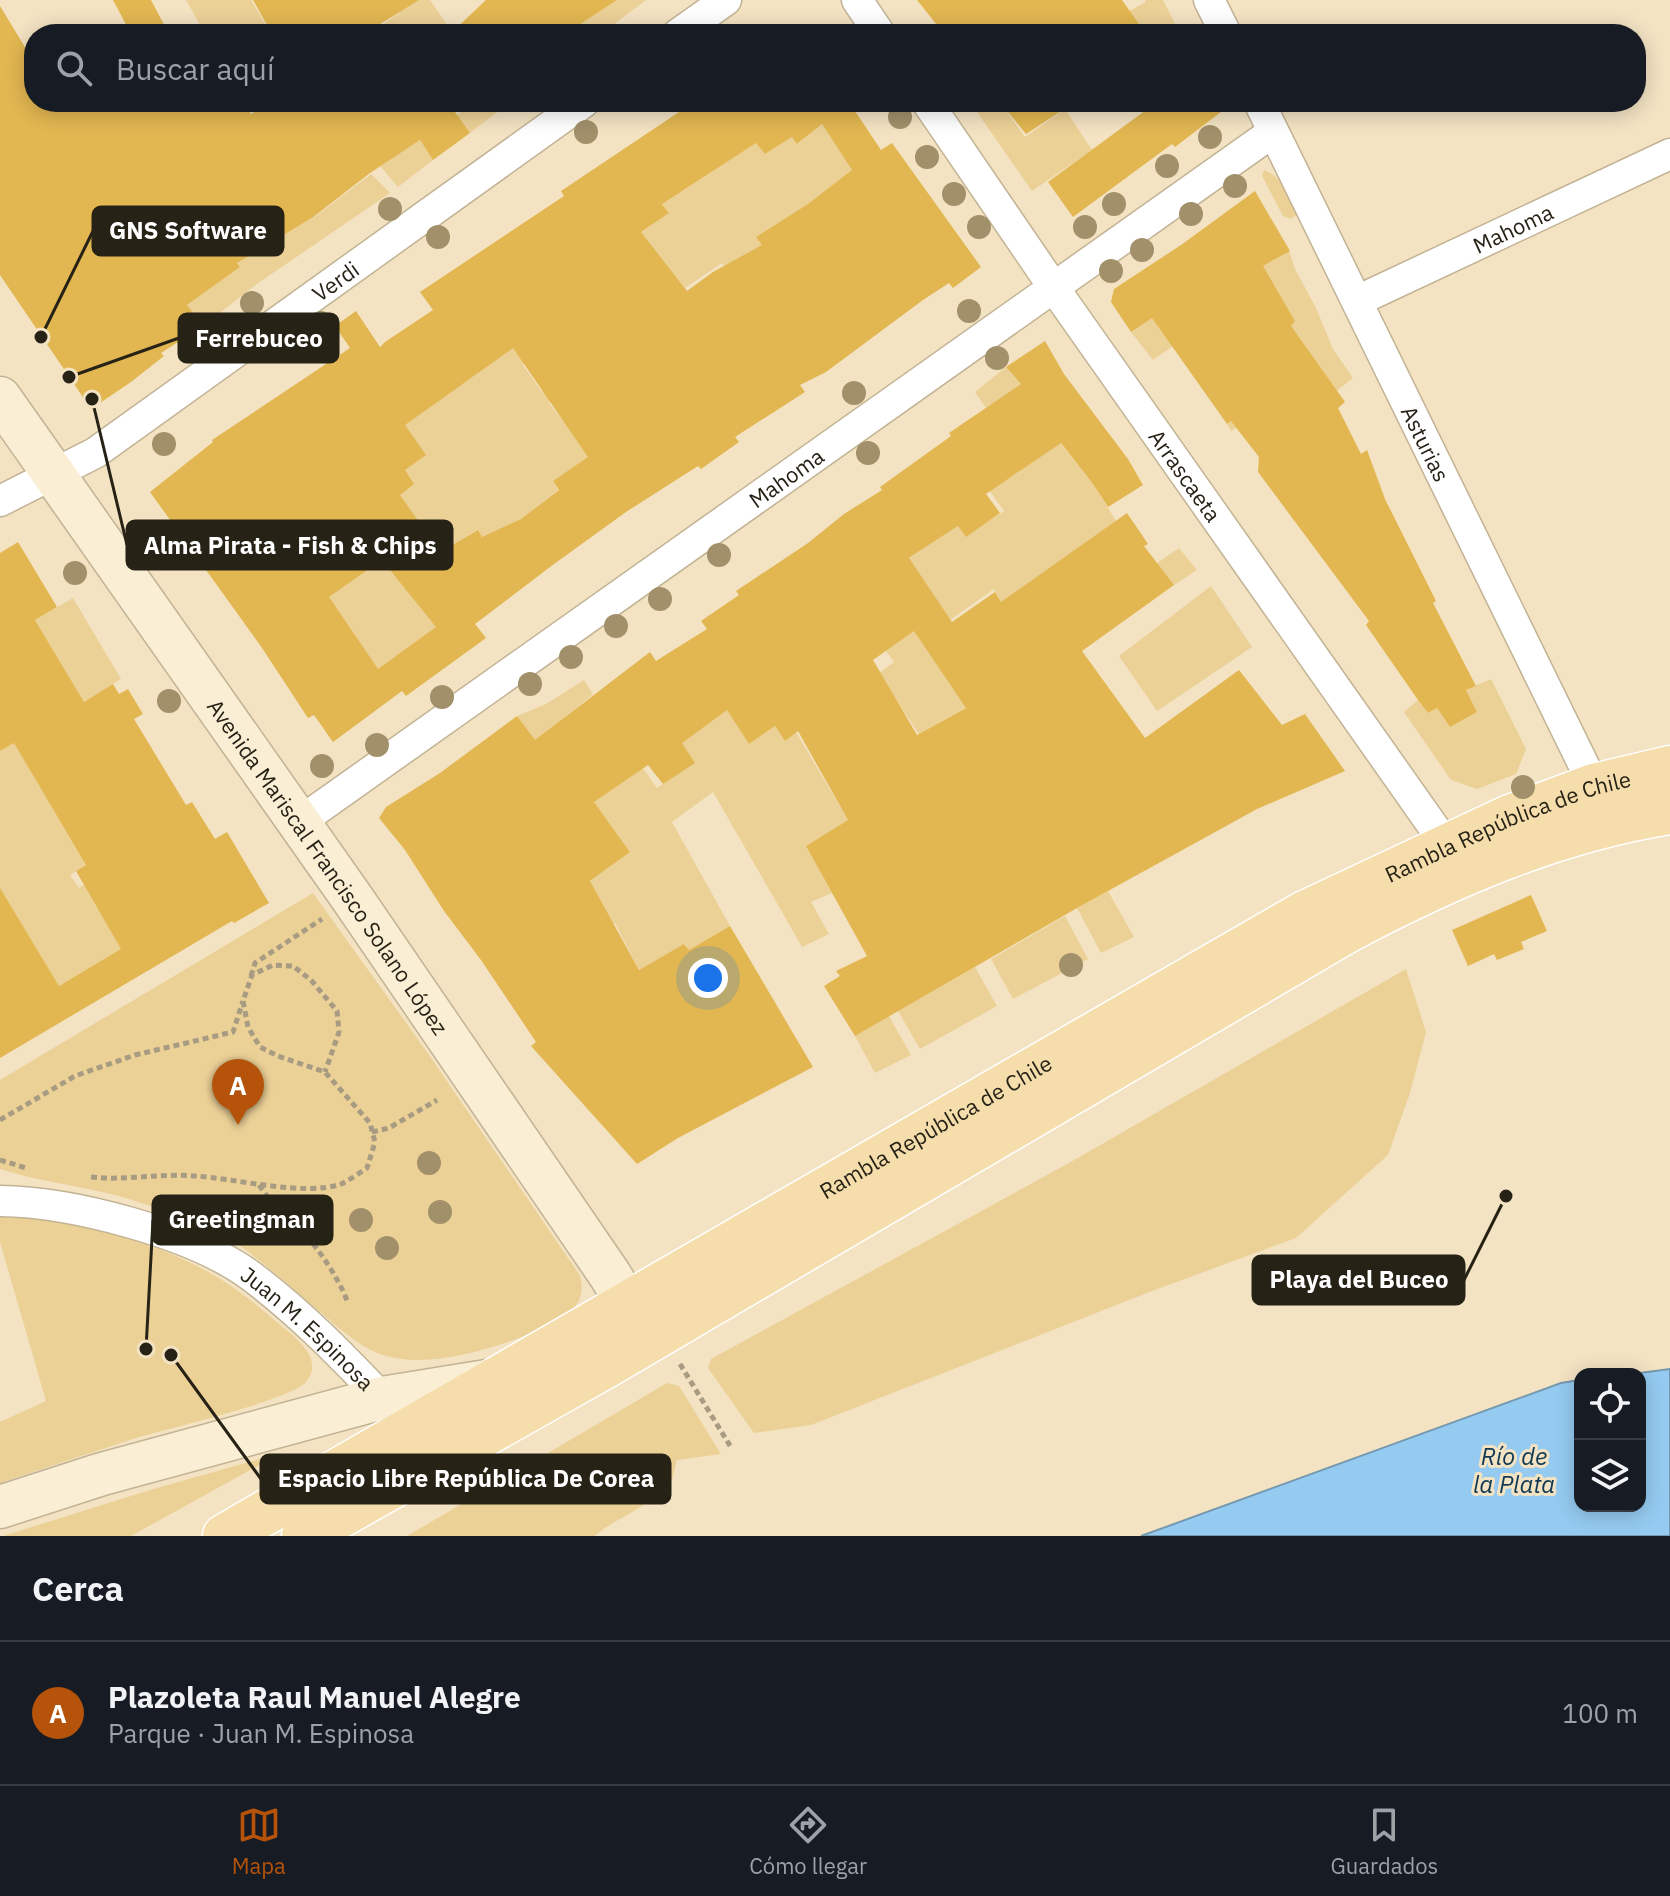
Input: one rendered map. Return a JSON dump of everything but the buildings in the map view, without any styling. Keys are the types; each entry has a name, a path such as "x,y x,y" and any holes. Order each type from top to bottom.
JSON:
{"main road":[{"name":"Rambla República de Chile","path":"225,1536 498,1379 651,1333 1303,914 1510,817 1594,786 1670,768"},
{"name":"Rambla República de Chile","path":"304,1536 1399,903 1512,854 1579,831 1670,812"}],"street":[{"path":"692,24 726,0"},
{"path":"857,0 873,24"},
{"path":"1209,0 1221,24"},
{"name":"Verdi","path":"0,501 95,453 570,112"},
{"name":"Arrascaeta","path":"934,112 1447,846"},
{"name":"Asturias","path":"1264,112 1594,786"},
{"name":"Mahoma","path":"298,823 1273,132"},
{"name":"Mahoma","path":"1357,301 1670,154"},
{"name":"Avenida Mariscal Francisco Solano López","path":"0,398 352,898 651,1333"},
{"name":"Juan M. Espinosa","path":"0,1201 68,1209 132,1223 199,1248 249,1275 303,1320 382,1398"},
{"path":"0,1507 102,1474 382,1398 498,1379"}],"path":[{"path":"0,1120 75,1076 135,1055 233,1032 255,963 352,898"},
{"path":"252,975 273,965 293,966 311,980 337,1011 339,1032 325,1072"},
{"path":"79,1176 110,1179 152,1175 197,1176 258,1185 310,1187 340,1184 367,1168 375,1142 370,1123 325,1072 260,1047 248,1027 243,1001"},
{"path":"372,1132 389,1128 437,1100"},
{"path":"0,1160 38,1170"},
{"path":"258,1185 271,1203 291,1220 339,1280 348,1303"},
{"path":"651,1333 732,1449"}],"shaded area":[{"path":"186,0 251,0 265,24 199,24"},
{"path":"394,0 430,0 446,24 384,24 400,12"},
{"path":"617,0 646,0 614,24 580,24"},
{"path":"1163,0 1175,24 1139,24 1129,11 1146,2"},
{"path":"461,112 497,112 470,133 457,115"},
{"path":"977,112 1007,112 1025,137 1061,112 1067,112 1092,150 1032,191"},
{"path":"817,117 846,160 856,154 863,163 848,175 869,211 878,206 905,241 892,251 903,266 891,275 870,246 877,258 867,265 873,272 848,292 843,284 835,291 819,269 792,287 796,294 778,307 743,257 725,267 722,263 685,288 663,261 658,264 649,249 642,251 633,238 669,213 656,195 665,189 654,171 662,165 681,192 756,142 765,154 792,137 798,144 817,128 810,119","holes":["828,189 848,217 814,240 810,236 773,260 757,237"]},
{"path":"420,140 433,160 398,187 380,166"},
{"path":"1264,170 1276,177 1285,189 1297,215 1291,219 1283,216 1262,176"},
{"path":"371,174 390,193 254,286 203,326 187,305 240,267 235,259 313,218"},
{"path":"1288,247 1295,269 1333,349 1353,378 1333,394 1278,400 1231,431 1227,424 1270,391 1295,321 1274,285 1238,280 1285,254"},
{"path":"654,286 665,302 685,288 705,316 742,293 778,345 752,361 744,350 757,340 740,312 715,328 704,317 668,340 637,296"},
{"path":"1154,316 1173,346 1153,360 1131,332"},
{"path":"522,326 530,357 523,365 542,392 579,364 587,378 549,403 564,422 577,414 599,425 588,458 553,481 558,490 521,519 482,537 477,530 440,552 399,495 344,463 477,374 457,346"},
{"path":"1006,367 1021,384 986,408 975,392"},
{"path":"1050,430 1093,484 1116,521 1019,637 994,589 950,620 920,575 898,590 986,704 963,709 919,734 896,700 877,710 860,687 894,662 829,573 892,570 958,526 966,536 1004,511 984,483 1016,474 1031,459"},
{"path":"405,544 455,614 345,693 329,597"},
{"path":"1179,548 1197,570 1174,585 1157,563"},
{"path":"1211,586 1252,647 1157,711 1119,656"},
{"path":"73,598 121,679 84,702 35,620"},
{"path":"1491,679 1526,749 1516,774 1477,789 1451,780 1404,712 1418,700 1428,713 1437,708 1450,727 1477,712 1466,690"},
{"path":"584,680 593,694 560,721 544,754 517,716 546,704"},
{"path":"718,695 749,744 775,726 785,741 796,732 848,820 806,846 832,893 811,902 829,934 802,947 713,792 672,822 730,926 689,950 685,944 639,970 615,923 603,931 581,888 630,852 605,817 563,794 607,793 643,768 657,788 694,763 682,743"},
{"path":"63,713 38,784 88,863 70,875 79,888 84,885 97,908 164,924 59,986 0,889 0,751"},
{"path":"1108,891 1134,937 1101,953 1077,908"},
{"path":"313,893 427,1052 579,1274 582,1290 578,1303 563,1318 517,1339 449,1357 427,1360 386,1356 354,1339 256,1257 210,1227 124,1197 0,1169 0,1080"},
{"path":"1065,916 1088,959 1013,999 991,959"},
{"path":"975,967 997,1006 920,1049 898,1011"},
{"path":"1406,969 1426,1032 1410,1093 1388,1155 1296,1238 811,1425 754,1433 708,1368 711,1359 1069,1163"},
{"path":"889,1016 911,1055 875,1073 855,1036"},
{"path":"0,1217 94,1229 188,1261 241,1293 296,1339 311,1359 311,1374 296,1389 278,1397 139,1437 0,1483 0,1422 46,1401 0,1242"},
{"path":"667,1383 679,1386 721,1454 677,1460 672,1480 642,1506 595,1536 407,1536"},
{"path":"281,1453 131,1536 3,1536 150,1490"}],"water":[{"name":"Río de la Plata","path":"1670,1369 1670,1536 1141,1536 1561,1383 1574,1381 1574,1512 1646,1512 1646,1372"}],"place":[{"name":"GNS Software","path":"41,337"},
{"name":"Ferrebuceo","path":"69,377"},
{"name":"Alma Pirata - Fish & Chips","path":"92,399"},
{"name":"Plazoleta Raul Manuel Alegre","path":"238,1125"},
{"name":"Playa del Buceo","path":"1506,1196"},
{"name":"Greetingman","path":"146,1349"},
{"name":"Espacio Libre República De Corea","path":"171,1355"}]}
